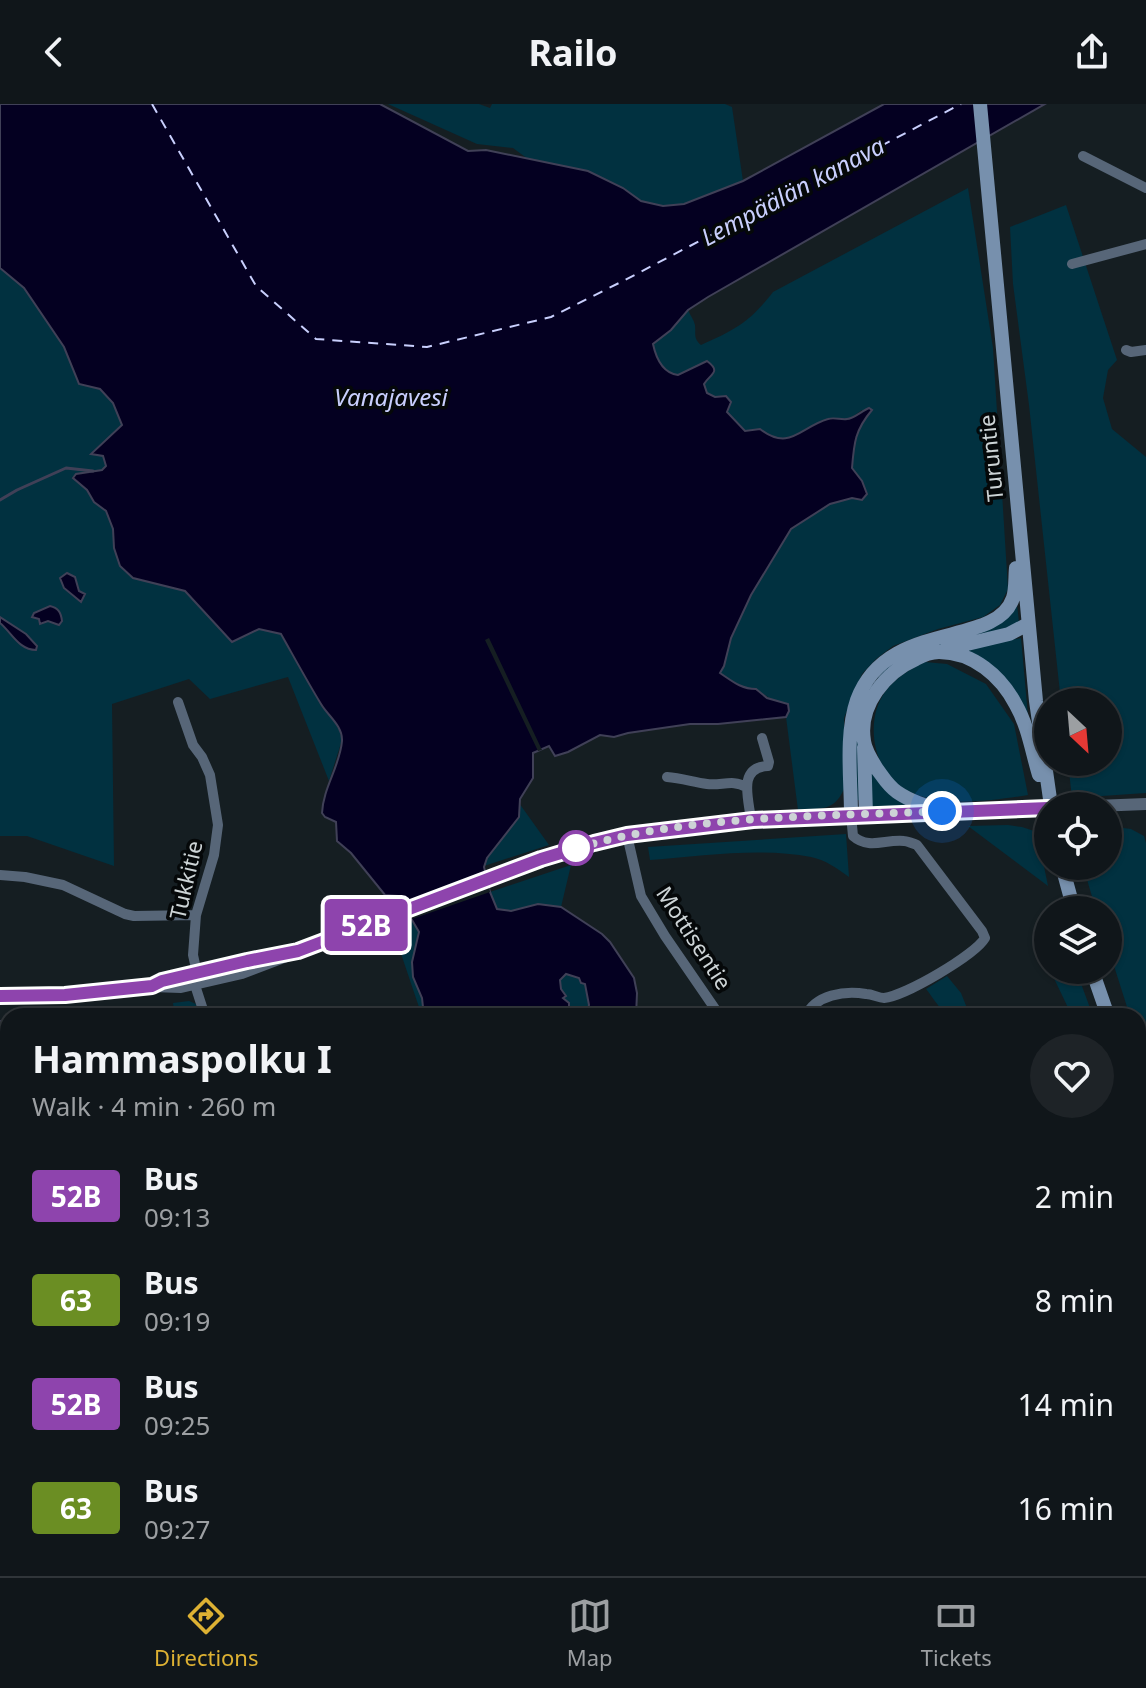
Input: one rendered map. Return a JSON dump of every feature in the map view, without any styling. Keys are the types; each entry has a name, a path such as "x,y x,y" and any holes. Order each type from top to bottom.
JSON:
{"main road":[{"name":"Turuntie","path":"980,104 1028,624 1047,792"},
{"path":"859,815 850,740 854,711 864,686 876,668 894,654 914,644 991,622 1002,615 1013,599 1016,483"},
{"path":"859,815 867,711 880,686 903,664 927,654 1009,634 1028,624"},
{"path":"938,651 967,657 997,677 1023,718 1045,792"},
{"path":"864,742 888,785 908,798 942,811"},
{"path":"1097,984 1105,1008"}],"street":[{"path":"1083,156 1146,188"},
{"path":"1072,264 1146,244"},
{"path":"1126,350 1146,350"},
{"name":"Tukkitie","path":"178,702 193,745 210,775 218,825 214,855 196,915 193,955 203,1008"},
{"path":"751,820 746,787 749,777 757,768 768,766 769,762 762,738"},
{"path":"667,777 712,784 734,782 746,787"},
{"path":"1122,805 1146,804"},
{"path":"0,996 65,995 152,986 181,987 196,979 242,973 498,875 627,835 751,820 1034,808"},
{"path":"810,1008 830,997 865,993 881,999 898,995 949,967 980,946 985,938 917,845 905,841 867,844 853,836 859,815"},
{"name":"Mottisentie","path":"627,835 641,896 714,1008"},
{"path":"0,875 63,885 134,916 196,915"}],"shaded area":[{"path":"388,104 479,104 490,108 492,104 725,104 732,107 743,181 684,204 663,206 641,201 623,188 588,171 528,159 513,148 477,144"},
{"path":"968,188 993,348 1008,589 1000,605 983,617 893,646 876,659 862,674 844,718 844,789 831,805 798,810 786,717 789,711 756,689 737,685 720,673 731,638 751,595 791,529 830,504 852,498 857,500 862,481 852,469 862,410 848,420 829,419 788,439 771,437 760,429 744,431 727,412 731,402 726,396 715,397 707,393 704,384 707,361 678,375 661,364 653,344 671,330 688,310 701,345 723,335 749,318 773,292"},
{"path":"1066,205 1117,360 1108,370 1103,398 1112,429 1146,457 1146,793 1071,792 1070,776 1122,776 1122,688 1059,688 1013,284 1010,227"},
{"path":"0,268 24,288 64,347 79,384 100,389 113,403 123,426 92,454 103,456 107,466 102,470 76,474 94,502 106,511 113,529 114,548 133,578 185,590 232,642 259,629 281,634 322,707 340,732 342,740 329,781 288,677 210,699 189,679 112,704 114,866 27,836 0,836"},
{"path":"1017,605 1019,622 1012,628 927,649 874,688 859,800 856,800 855,749 863,697 892,660 1012,612"},
{"path":"1021,638 1028,716 957,650"},
{"path":"925,662 947,664 986,684 1014,724 1028,795 982,801 935,799 906,790 886,772 875,746 875,717 879,704 893,682"},
{"path":"868,759 909,805 907,807 870,807"},
{"path":"519,803 549,845 484,866 487,857 519,817"},
{"path":"1008,825 1034,831 1034,876 968,826"},
{"path":"1122,828 1144,836 1146,1008 1127,1008 1120,984 1122,896 1092,896 1087,880 1122,880"},
{"path":"846,834 849,877 822,860 792,854 731,853 650,860 648,847"},
{"path":"571,865 561,907 538,904 511,911 497,909 490,892"},
{"path":"412,919 419,932 412,963 423,1008 419,1008 392,927"},
{"path":"566,974 583,981 588,990 588,1008 565,1008 560,980"},
{"path":"947,976 961,993 967,1008 941,1008 926,989"},
{"path":"1057,984 1081,984 1090,1008 1068,1008"},
{"path":"189,1001 196,1004 197,1008 174,1008 173,1003"}],"water":[{"name":"Vanajavesi","path":"0,104 380,104 468,151 486,150 588,171 623,188 641,201 663,206 684,204 743,181 884,104 1045,104 708,297 688,310 671,330 653,344 661,364 673,374 678,375 707,361 714,370 704,384 707,393 715,397 726,396 731,402 727,412 745,431 760,429 770,436 787,438 828,419 849,419 869,408 872,410 856,437 852,468 867,494 862,500 852,498 830,504 791,529 751,595 731,638 720,673 741,686 756,689 767,698 788,704 786,717 690,724 614,737 600,735 555,756 549,746 533,753 533,778 520,799 519,817 487,858 484,867 497,909 511,911 538,904 561,907 602,934 634,978 636,1008 588,1008 585,984 579,978 566,974 560,980 566,996 563,998 569,1003 567,1008 423,1008 413,977 412,962 419,932 398,896 385,895 351,853 337,841 336,822 322,813 341,750 342,736 338,726 324,708 281,634 259,629 232,642 185,591 133,578 120,566 106,511 73,478 76,474 102,470 106,466 103,456 91,454 122,425 113,403 100,389 79,384 64,347 24,288 0,268"},
{"path":"67,573 75,577 79,591 85,594 81,602 64,588 60,578"},
{"path":"50,606 60,613 62,621 59,625 48,621 40,624 39,619 32,617 34,613"},
{"path":"0,617 26,634 37,646 36,650 20,644 0,623"}],"pier":[{"path":"489,638 542,750 538,751 485,640"},
{"path":"486,873 490,892 412,919 404,905"}],"waterway":[{"path":"0,500 66,468 93,471"}],"ferry route":[{"path":"152,104 256,286 316,339 427,347 551,317 961,104"}],"bus line":[{"name":"52B","path":"0,996 65,995 152,986 230,964 298,951 541,859 627,835 753,820 1034,808"}],"route":[{"path":"576,848 571,850 627,835 753,820 942,811"}],"water label":[{"name":"Lempäälän kanava","path":"793,192"}]}
